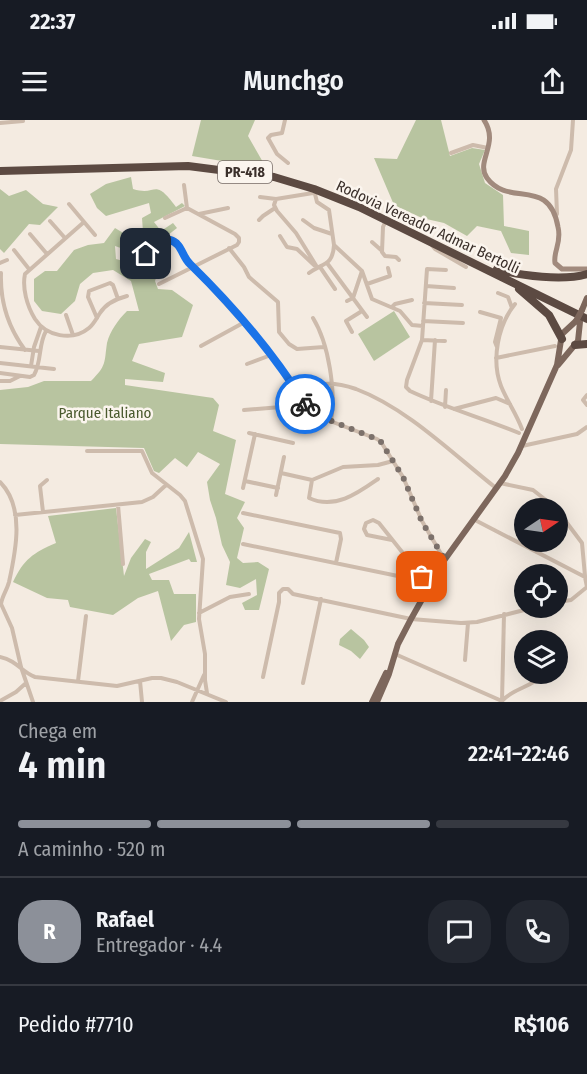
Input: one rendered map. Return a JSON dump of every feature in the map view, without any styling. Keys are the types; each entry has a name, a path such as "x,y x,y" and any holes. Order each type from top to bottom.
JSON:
{"highway":[{"name":"Rodovia Vereador Admar Bertolli","path":"0,171 188,165 266,175 387,220 428,240 469,265 498,274 583,315"},
{"path":"469,265 518,274 571,277 586,271"},
{"path":"498,274 525,293 553,319 562,339"},
{"path":"575,345 587,344"}],"main road":[{"path":"557,365 578,341 587,298"},
{"path":"376,701 382,687 381,682 430,584 498,486 523,443 557,365 564,332 583,315"},
{"path":"568,330 574,330 578,334"},
{"path":"562,339 567,346 575,345"},
{"path":"376,701 389,674 393,657"}],"street":[{"path":"285,120 282,133 271,135 268,138 275,152 288,163"},
{"path":"484,120 490,135 483,167 488,179 508,191 545,199 558,224"},
{"path":"573,120 571,150 555,193 560,241 554,257 555,264 562,269 586,271"},
{"path":"0,123 23,121"},
{"path":"451,153 473,145 488,148"},
{"path":"184,185 187,208"},
{"path":"260,197 276,199 313,191 317,202 328,208 334,244 332,256 327,263 309,273"},
{"path":"276,199 275,208 294,230 335,289"},
{"path":"69,204 95,235"},
{"path":"159,284 239,243 237,236 187,208"},
{"path":"165,218 187,208"},
{"path":"198,214 228,208"},
{"path":"259,220 275,208"},
{"path":"303,220 314,228 332,234"},
{"path":"382,251 383,227 387,220"},
{"path":"50,221 65,238"},
{"path":"84,222 28,269 24,276 27,299 33,316 46,331 73,335 87,330 105,307 118,298 127,296"},
{"path":"30,234 47,254"},
{"path":"280,236 287,247 297,249 318,267"},
{"path":"132,261 173,240 178,244 188,262 271,354 314,414 380,440 404,479 422,522 445,560"},
{"path":"372,242 382,251 383,255 395,256 399,260"},
{"path":"334,244 362,271 372,299 400,311 412,325 464,323"},
{"path":"230,248 249,277 278,302 280,311 278,329 284,339 297,349 324,347"},
{"path":"14,250 28,269"},
{"path":"0,262 7,260"},
{"path":"327,263 367,317"},
{"path":"367,284 390,276 388,268"},
{"path":"446,270 427,269 422,339 406,387 452,410 520,431 530,429"},
{"path":"347,302 352,298 362,271"},
{"path":"1,273 1,296 7,318 25,350"},
{"path":"97,318 88,297 89,291 110,283 118,298"},
{"path":"426,286 454,288"},
{"path":"498,293 508,297 512,309"},
{"path":"392,307 395,304 412,300"},
{"path":"424,303 462,305"},
{"path":"515,304 505,321 496,358 499,380 511,404 523,443 576,434 587,427"},
{"path":"352,332 346,321 362,311"},
{"path":"480,312 501,318 495,342 498,348"},
{"path":"66,315 73,335"},
{"path":"313,318 318,326 324,347 331,384 334,403 331,421"},
{"path":"201,345 243,323"},
{"path":"31,366 41,327"},
{"path":"0,373 32,376 38,367 39,351 46,331"},
{"path":"422,339 445,340"},
{"path":"431,401 435,340"},
{"path":"496,358 555,346"},
{"path":"0,347 39,351"},
{"path":"247,364 271,354"},
{"path":"0,363 54,369"},
{"path":"0,381 10,381 20,376"},
{"path":"292,383 306,386 331,384 359,390 418,424 498,486 533,490 545,498"},
{"path":"445,407 446,390"},
{"path":"587,395 583,400 587,405"},
{"path":"452,410 496,398 511,404"},
{"path":"244,410 306,405"},
{"path":"249,433 293,443"},
{"path":"243,488 255,434"},
{"path":"87,451 142,451 150,471 185,501 202,555 199,613 206,654 207,693"},
{"path":"276,495 284,457"},
{"path":"281,473 312,480 343,467 377,465 393,460"},
{"path":"312,480 309,498 333,501 349,498 378,479"},
{"path":"43,512 39,486 47,480"},
{"path":"245,481 278,488"},
{"path":"0,482 10,494 15,515 15,546 9,581 1,604 12,628 21,667 33,702"},
{"path":"15,515 146,501 166,485"},
{"path":"118,505 123,564"},
{"path":"243,513 339,533 341,535 336,563"},
{"path":"473,519 585,577"},
{"path":"392,540 365,533 366,523 375,520 392,540 422,577 422,581"},
{"path":"568,524 585,548 587,587 568,600"},
{"path":"243,544 430,584"},
{"path":"263,677 279,593 282,589 286,588 293,594 411,618 468,623 514,612"},
{"path":"199,613 230,597 249,594"},
{"path":"303,683 321,600"},
{"path":"501,701 504,615"},
{"path":"78,681 86,616"},
{"path":"465,660 468,623"},
{"path":"0,657 12,660 35,677 117,686 161,678 197,689 226,702"},
{"path":"393,657 501,701"},
{"path":"192,702 205,674"},
{"path":"140,681 142,702"},
{"path":"0,701 26,683"},
{"path":"501,701 507,695 531,684"}],"green space":[{"path":"201,120 255,120 248,136 264,164 246,165 192,156"},
{"path":"416,120 441,120 450,156 472,148 485,150 479,164 485,183 503,195 504,226 529,231 529,255 511,253 501,231 477,226 467,236 444,223 422,218 394,205 374,158 397,159"},
{"name":"Parque Italiano","path":"131,177 133,189 159,190 176,207 182,203 185,206 154,222 161,231 173,223 177,228 163,239 132,252 115,246 116,259 137,265 162,261 155,281 158,289 172,290 193,305 182,337 139,344 132,361 165,373 163,382 125,379 125,385 213,398 219,405 213,431 236,440 225,494 245,502 237,518 244,528 237,558 243,563 258,562 269,569 259,610 245,610 242,603 257,595 256,579 240,588 226,585 230,562 222,545 207,482 220,464 198,452 187,467 175,458 159,473 154,471 144,448 0,444 0,390 28,387 44,381 91,381 102,367 107,343 115,326 127,311 139,311 131,281 113,270 93,273 80,284 75,301 61,314 42,311 34,301 34,279 45,271 57,271 74,250 104,243 115,228 135,240 143,232 142,218 151,213 149,203 106,216 97,208 90,194 106,184"},
{"path":"0,189 9,196 26,190 43,204 58,207 40,225 29,224 4,253 0,249"},
{"path":"394,311 410,337 374,361 358,334"},
{"path":"116,508 124,576 131,558 145,539 151,542 146,552 146,569 179,548 189,532 197,562 191,562 189,559 149,574 152,580 169,580 174,594 196,594 196,622 184,625 171,641 158,591 138,598 113,615 70,607 68,600 47,598 13,582 30,558 56,543 48,516"},
{"path":"351,629 369,647 360,659 339,645 340,639"}],"way so far":[{"path":"305,404 314,414 381,442 403,477 422,522 445,560 430,584 422,581 422,577"}],"route":[{"path":"146,254 170,240 178,244 189,263 271,354 305,404"}]}
